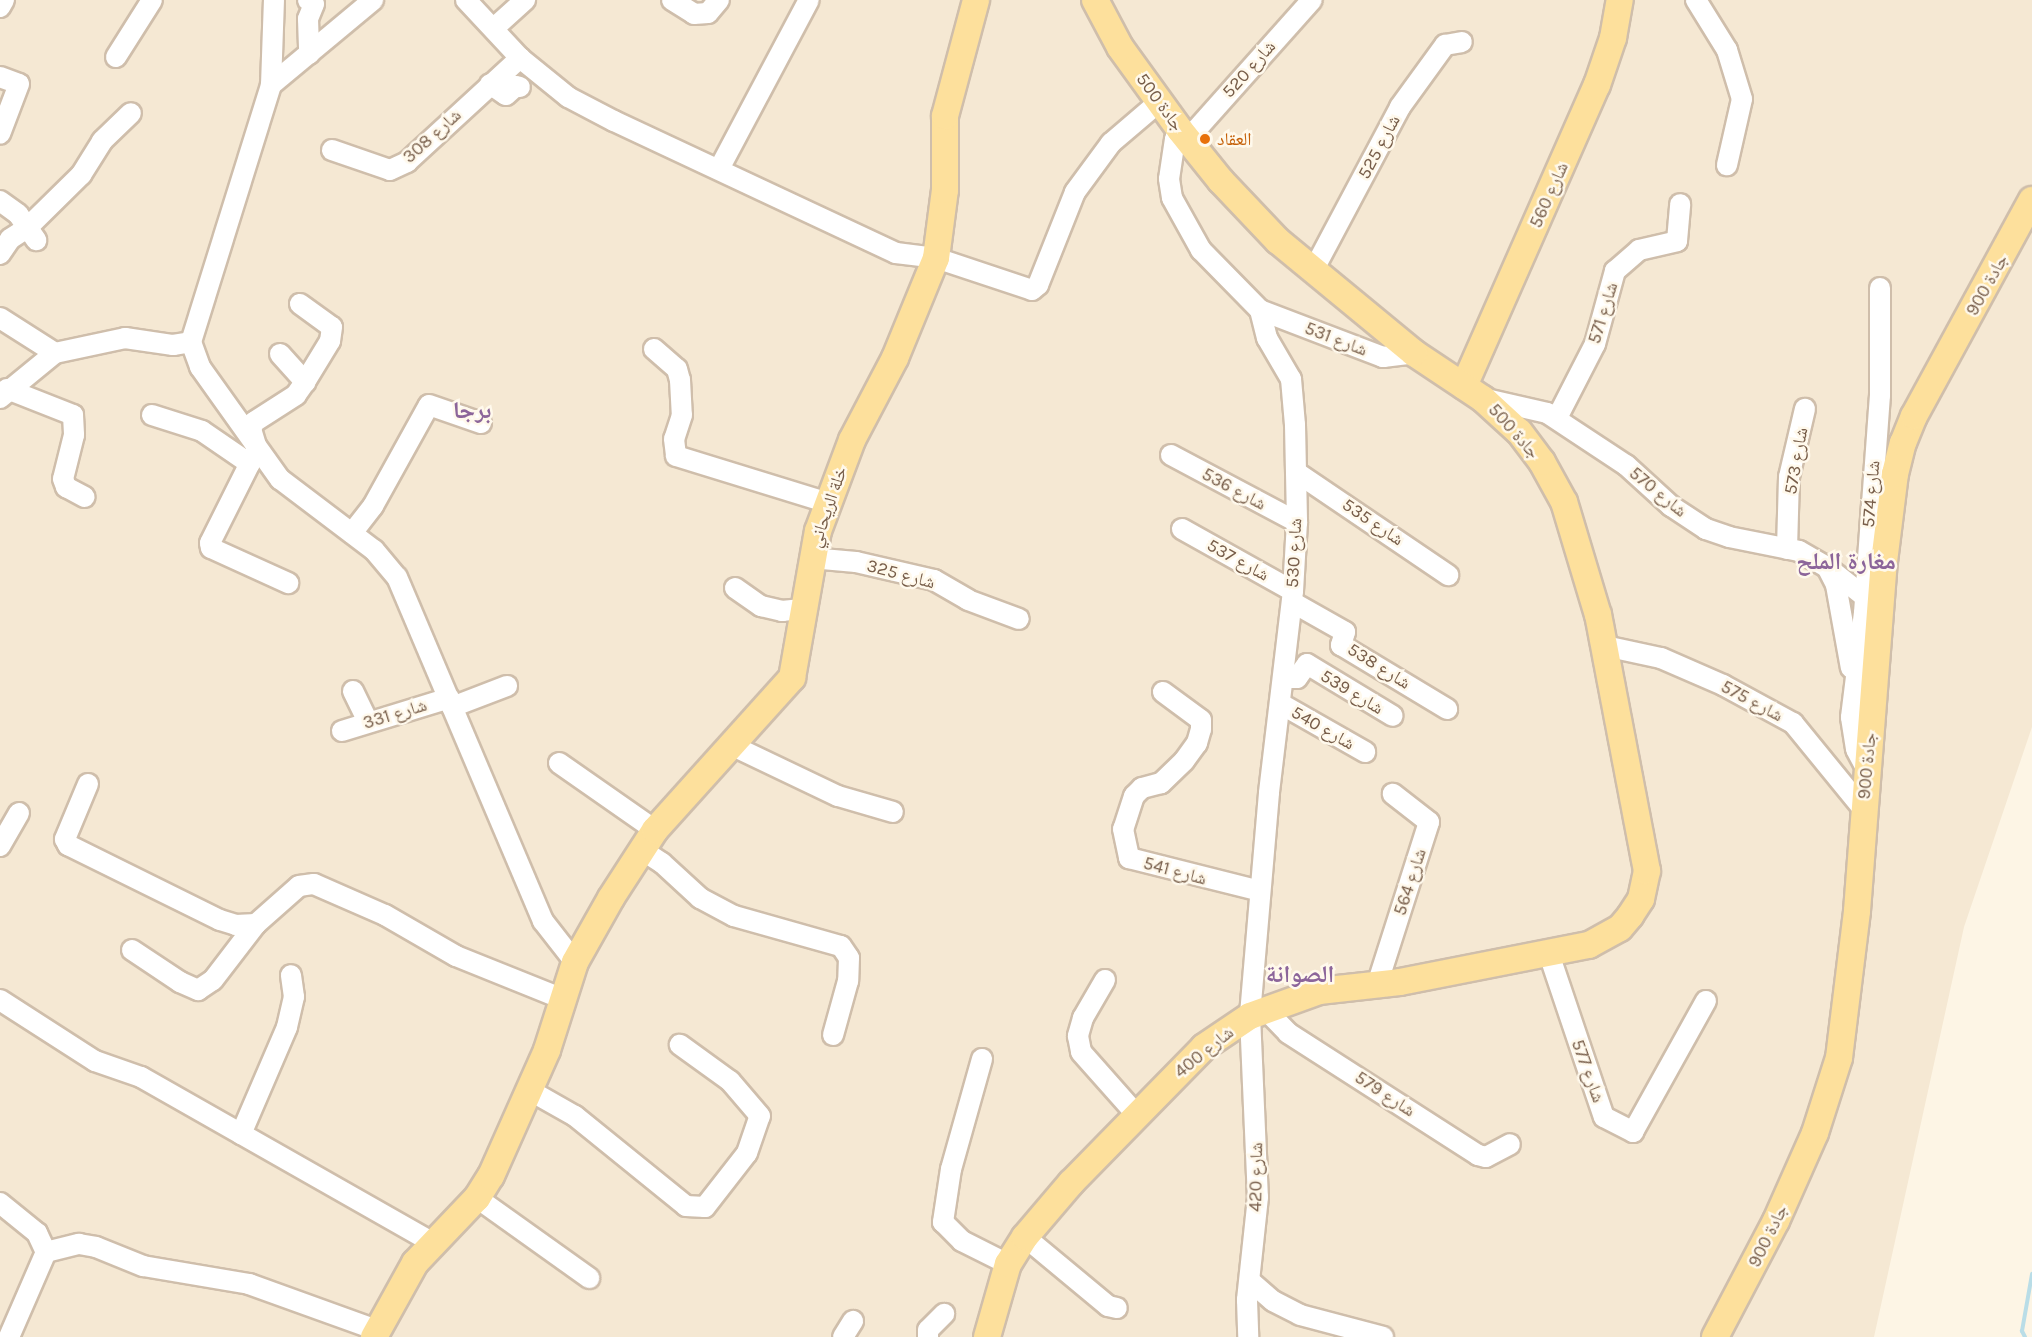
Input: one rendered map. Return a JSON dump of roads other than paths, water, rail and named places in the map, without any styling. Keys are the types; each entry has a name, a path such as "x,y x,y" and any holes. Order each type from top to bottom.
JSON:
{"main road":[{"name":"جادة 500","path":"1095,0 1120,46 1184,135 1278,241 1414,353 1474,392 1519,432 1542,462 1564,502 1605,646 1645,848 1645,884 1641,899 1620,928 1589,945 1549,954"},
{"name":"شارع 560","path":"1474,392 1597,85 1625,2"},
{"name":"خلة الريحاني","path":"376,1333 395,1294 431,1242 477,1198 505,1149 569,979 649,840 792,678 811,558 829,503 857,428 895,358 936,258 945,190 945,116 970,3"},
{"name":"جادة 900","path":"1715,1337 1776,1221 1815,1133 1839,1058 1857,911 1866,768 1883,570 1895,474 1914,416 2032,200"},
{"name":"شارع 400","path":"987,1337 1008,1264 1025,1237 1071,1183 1204,1047 1258,1013 1319,991 1377,986 1549,954"}],"street":[{"path":"0,7 4,0"},
{"path":"116,57 152,0"},
{"path":"254,457 200,367 191,342 271,85 274,0"},
{"path":"309,0 314,4 308,19 322,44"},
{"path":"271,85 373,0"},
{"path":"466,0 519,58 568,97 719,169 768,196 896,253 936,258 1032,290 1038,285 1066,210 1081,183 1111,143 1159,102"},
{"path":"494,28 525,0"},
{"path":"672,0 701,14 708,13 719,0"},
{"path":"719,169 809,0"},
{"name":"شارع 520","path":"1184,135 1312,0"},
{"path":"1696,0 1727,50 1743,99 1727,165"},
{"name":"شارع 525","path":"1314,269 1400,107 1445,45 1462,42"},
{"name":"شارع 308","path":"332,150 390,170 415,156 519,58"},
{"path":"0,77 19,84 0,135"},
{"path":"490,84 506,95 520,87"},
{"path":"0,254 10,239 32,234 81,175 102,141 131,113"},
{"name":"شارع 530","path":"1184,135 1174,139 1169,179 1172,198 1201,250 1260,310 1267,338 1291,379 1297,522 1284,678 1260,891 1258,1013"},
{"path":"0,201 18,214 32,234"},
{"name":"شارع 571","path":"1557,418 1595,344 1615,271 1639,250 1677,241 1680,204"},
{"name":"شارع 574","path":"1866,768 1856,749 1851,717 1865,597 1880,395 1880,288"},
{"path":"288,583 211,548 216,530 254,457 250,429 254,422 296,395 330,341 332,327 300,304"},
{"name":"شارع 531","path":"1260,310 1383,357 1414,353"},
{"path":"0,318 55,353"},
{"path":"4,393 55,353 125,338 173,345 191,342"},
{"path":"654,349 677,369 680,380 682,415 674,440 676,456 829,503"},
{"path":"280,354 305,382"},
{"name":"شارع 570","path":"1474,392 1557,418 1639,475 1671,506 1706,529 1729,537 1787,549 1827,567 1865,597"},
{"path":"4,393 73,415 75,435 63,479 66,487 85,497"},
{"path":"352,533 373,506 429,405 481,423"},
{"name":"شارع 573","path":"1787,549 1789,477 1805,409"},
{"path":"152,416 202,431 254,457 386,561 397,577 569,979"},
{"name":"شارع 536","path":"1171,455 1297,522"},
{"name":"شارع 535","path":"1296,472 1448,575"},
{"name":"شارع 537","path":"1182,529 1292,597"},
{"path":"1827,567 1850,575 1867,557"},
{"name":"شارع 325","path":"811,558 856,562 934,580 968,600 1019,619"},
{"path":"1827,567 1836,585 1845,625 1854,694"},
{"path":"735,588 761,606 782,611 802,609"},
{"name":"شارع 538","path":"1292,597 1345,632 1341,645 1447,709"},
{"name":"شارع 575","path":"1605,646 1661,658 1723,686 1794,723 1864,810"},
{"name":"شارع 539","path":"1284,678 1297,678 1307,664 1393,716"},
{"name":"شارع 331","path":"342,731 368,722 451,703 507,686"},
{"path":"353,691 368,722"},
{"name":"شارع 541","path":"1163,693 1201,720 1201,729 1197,743 1184,761 1161,783 1142,788 1134,796 1123,829 1129,858 1260,891"},
{"name":"شارع 540","path":"1281,704 1365,752"},
{"path":"733,746 838,796 892,812"},
{"path":"559,763 649,840 662,863 700,898 734,916 841,946 849,958 848,981 833,1035"},
{"path":"88,783 65,839 68,845 220,920 236,925 256,924"},
{"name":"شارع 564","path":"1377,986 1429,822 1393,794"},
{"path":"0,846 19,813"},
{"path":"132,950 198,990 213,980 256,924 299,886 314,884 385,915 456,956 569,979"},
{"name":"شارع 577","path":"1549,954 1604,1117 1633,1132 1706,1001"},
{"path":"241,1134 286,1027 294,997 291,975"},
{"path":"1105,980 1083,1018 1078,1036 1081,1052 1137,1115"},
{"path":"0,1000 95,1061 141,1077 431,1242"},
{"name":"شارع 579","path":"1258,1013 1478,1155 1486,1157 1510,1144"},
{"name":"شارع 420","path":"1248,1337 1250,1281 1258,1197 1258,1013"},
{"path":"529,1090 575,1116 686,1206 705,1207 747,1153 760,1116 730,1081 680,1045"},
{"path":"982,1059 951,1169 942,1207 943,1222 962,1241 1008,1264"},
{"path":"477,1198 589,1278"},
{"path":"0,1203 37,1233 46,1252 9,1337"},
{"path":"1025,1237 1108,1306 1117,1308"},
{"path":"46,1252 79,1244 96,1247 143,1266 249,1284 376,1333"},
{"path":"1250,1281 1272,1301 1300,1315 1383,1337"},
{"path":"928,1337 928,1330 944,1314"}],"waterway":[{"path":"2025,1337 2022,1331 2032,1274"}],"place":[{"name":"العقاد","path":"1205,139"}],"district":[{"name":"برجا","path":"472,411"},
{"name":"مغارة الملح","path":"1846,562"},
{"name":"الصوانة","path":"1300,975"}]}
